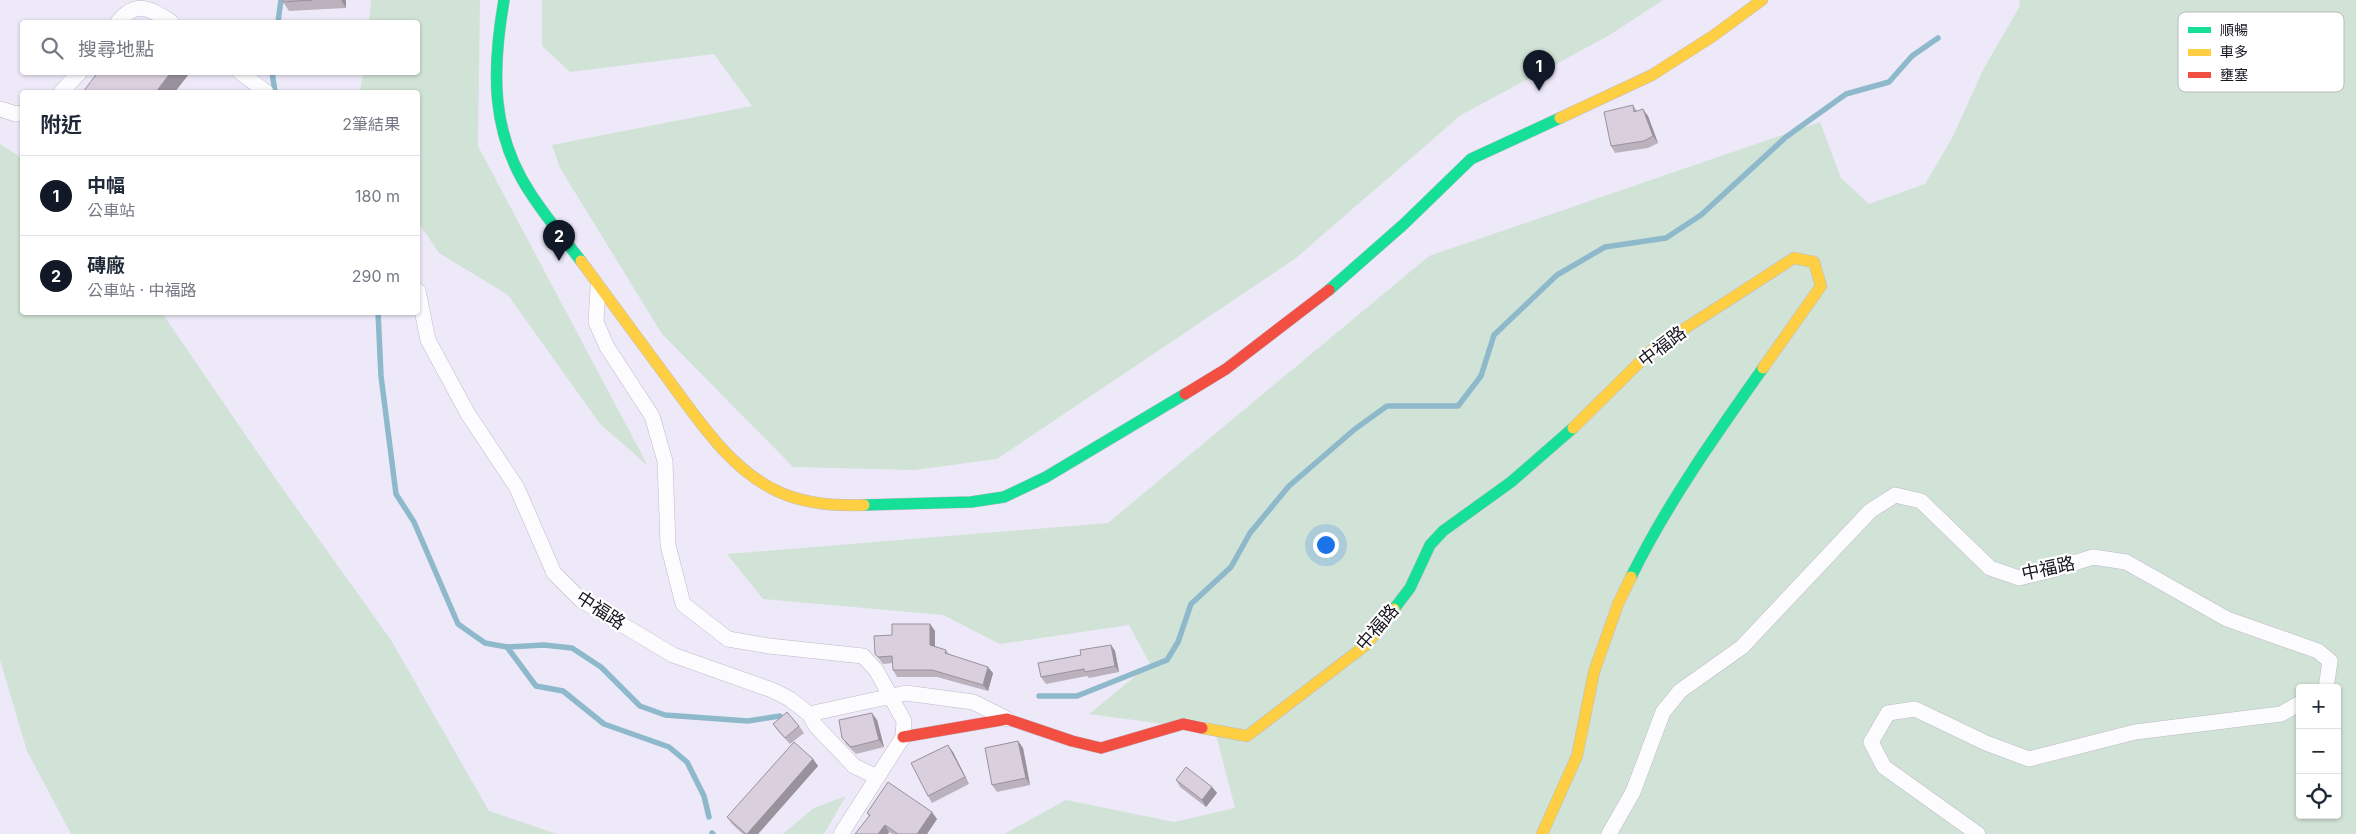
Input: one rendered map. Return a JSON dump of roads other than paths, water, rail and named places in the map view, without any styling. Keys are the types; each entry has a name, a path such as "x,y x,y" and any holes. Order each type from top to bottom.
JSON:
{"street":[{"path":"504,0 495,48 494,88 500,124 515,167 530,193 709,434 750,475 778,492 796,499 841,506 971,502 1004,497 1046,477 1226,369 1314,304 1404,224 1471,159 1652,75 1713,36 1762,0"},
{"path":"120,20 127,11 141,7 156,12 167,20"},
{"path":"63,90 77,75"},
{"path":"244,75 263,90"},
{"path":"0,109 20,113"},
{"name":"中福路","path":"420,300 428,340 468,414 516,488 554,573 581,600 674,655 772,690 790,698 809,714 890,698 906,693 973,702 1007,720 1072,741 1101,748 1183,724 1247,736 1366,645 1410,588 1430,545 1443,531 1511,482 1587,415 1653,349 1794,258 1814,262 1820,286 1716,435 1655,529 1618,604 1594,672 1577,756 1542,834"},
{"path":"598,287 596,322 607,347 652,416 665,461 668,545 683,604 728,639 768,646 863,656 876,670 904,721 904,737 841,834"},
{"name":"中福路","path":"1609,834 1633,792 1663,712 1680,691 1742,647 1870,511 1895,495 1920,501 1990,568 2019,578 2048,572 2093,557 2126,562 2227,620 2318,651 2330,661 2327,684"},
{"path":"1978,834 1884,767 1871,742 1888,713 1915,709 1986,743 2029,759 2135,732 2281,714 2296,705"},
{"path":"809,714 816,726 854,766 877,777"},
{"name":"中福路","path":"904,737 1007,720"}],"waterway":[{"path":"278,20 281,0"},
{"path":"1039,696 1077,696 1167,660 1178,642 1191,604 1231,567 1250,533 1289,486 1355,429 1387,406 1458,406 1481,376 1494,335 1557,275 1605,247 1666,238 1701,215 1786,137 1846,94 1889,82 1912,56 1938,38"},
{"path":"272,75 275,90"},
{"path":"378,315 381,376 396,494 414,522 458,624 485,643 507,647 544,645 572,648 601,667 640,706 665,715 748,721 780,716"},
{"path":"507,647 536,686 563,691 604,724 669,747 687,762 704,796 709,817"}],"place":[{"name":"中幅","path":"1539,91"},
{"name":"磚廠","path":"559,261"}]}
